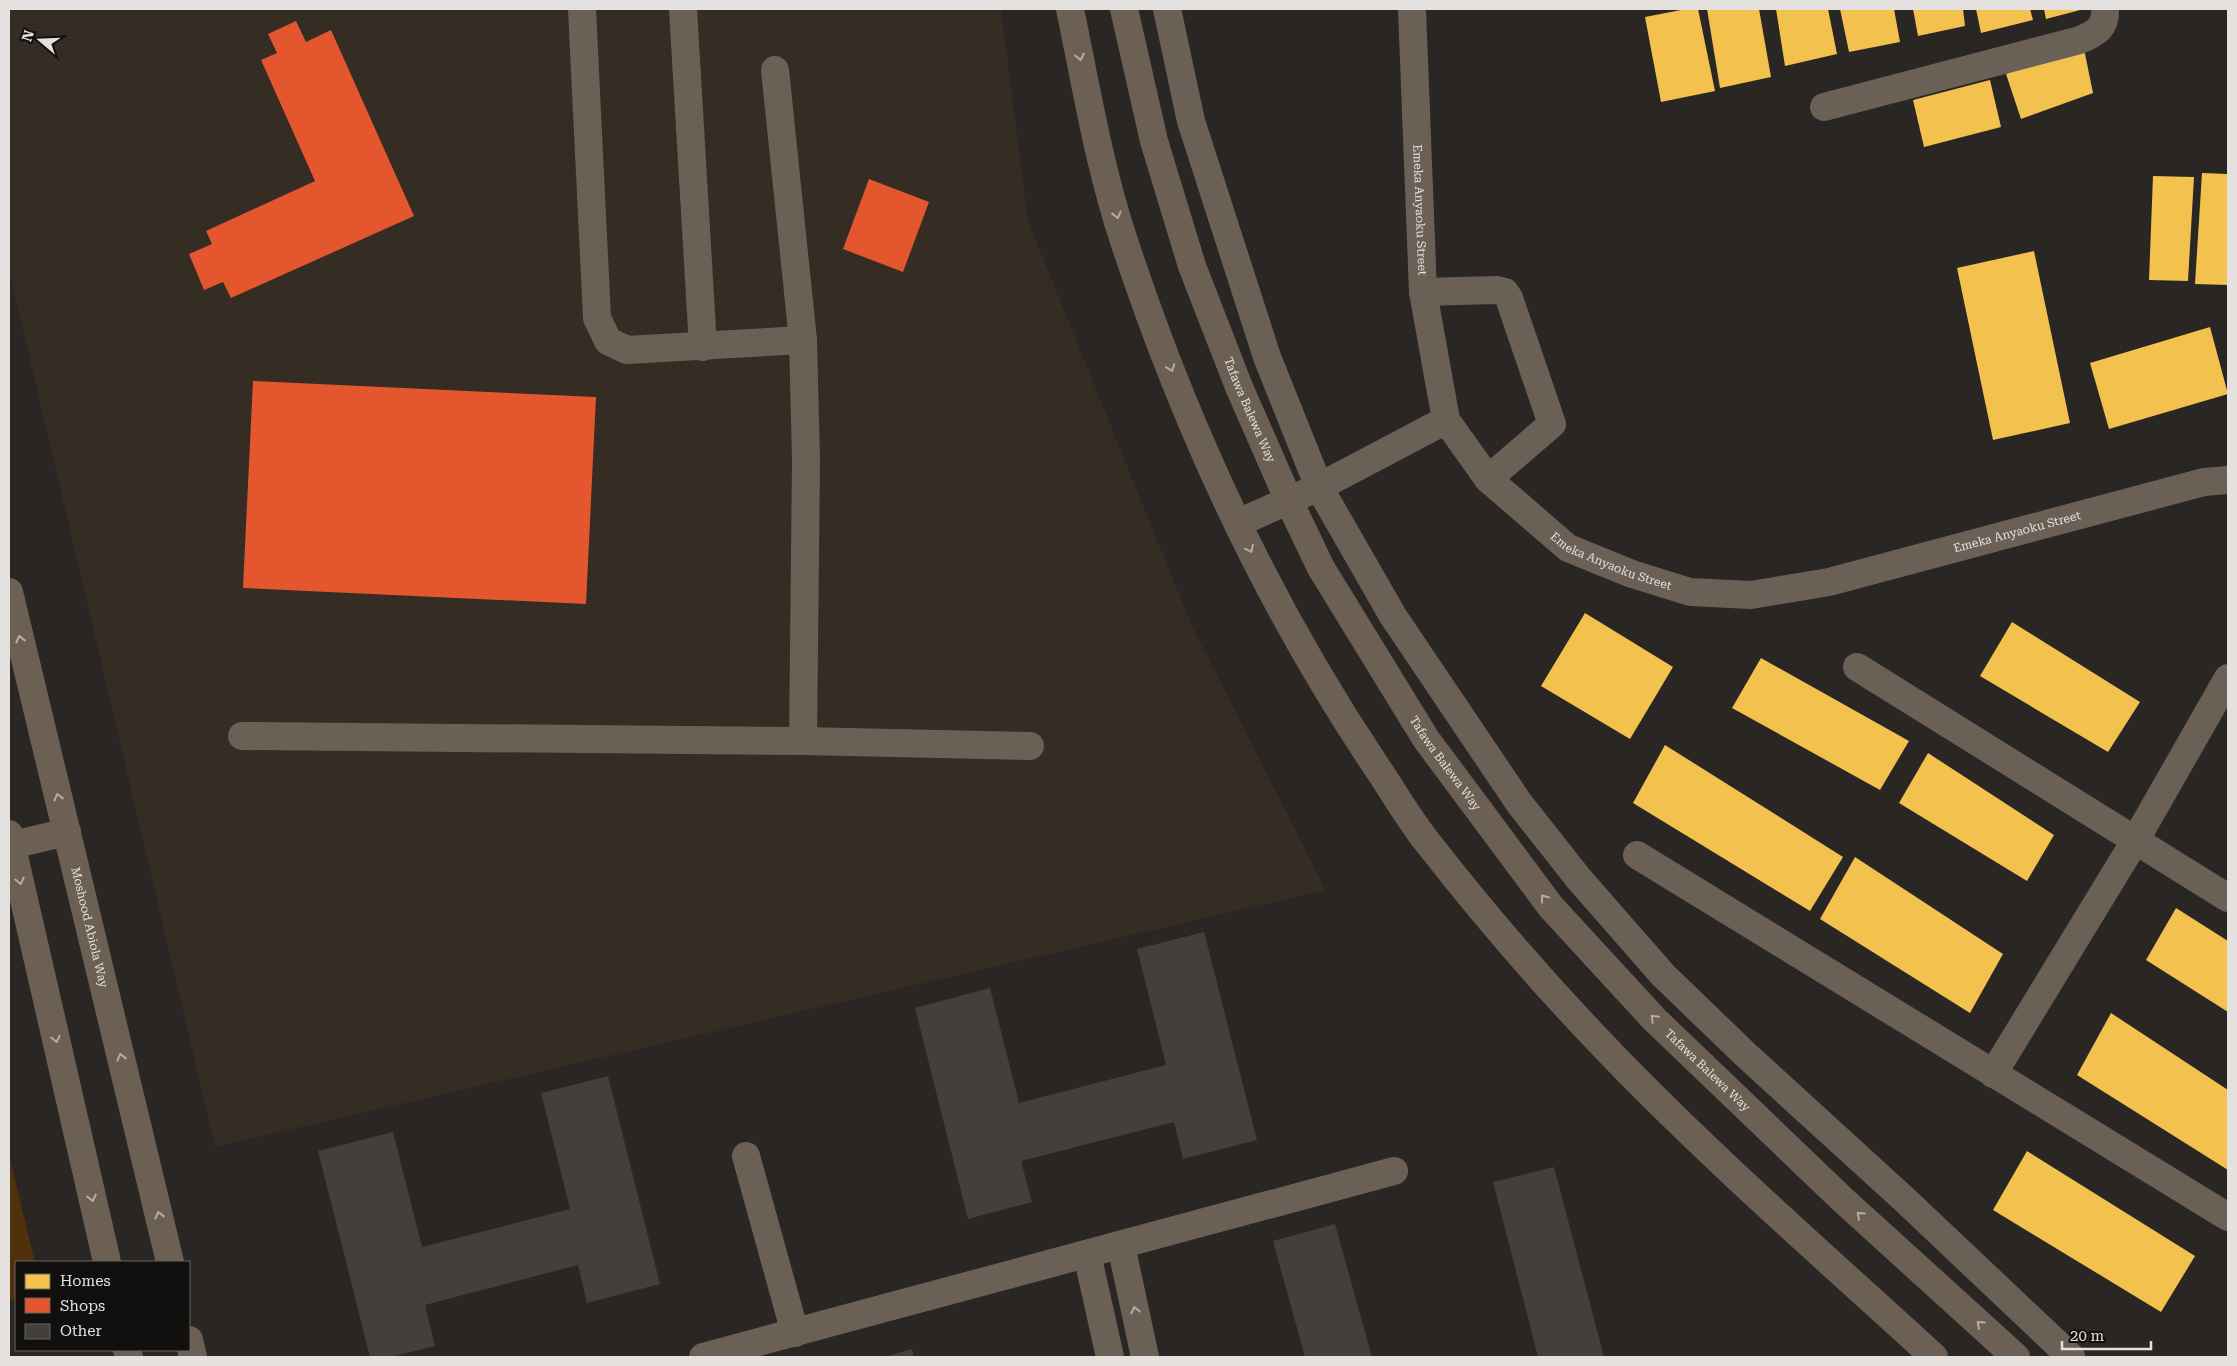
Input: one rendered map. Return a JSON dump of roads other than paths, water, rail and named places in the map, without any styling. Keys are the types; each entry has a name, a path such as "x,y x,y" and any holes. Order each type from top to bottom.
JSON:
{"main road":[{"path":"1070,9 1092,117 1123,239 1185,407 1272,593 1340,712 1429,845 1515,950 1615,1058 1704,1146 1934,1357"},
{"name":"Tafawa Balewa Way","path":"1124,9 1154,140 1192,266 1239,387 1321,568 1426,739 1551,907 1655,1020 1843,1200 2016,1357"},
{"name":"Moshood Abiola Way","path":"9,592 170,1261"},
{"path":"67,832 10,840 107,1261"},
{"path":"190,1344 193,1357"}],"street":[{"path":"582,9 597,318 608,341 627,350 804,340"},
{"path":"683,9 703,347"},
{"path":"1167,9 1191,121 1267,357 1319,487 1393,616 1518,803 1579,879 1663,975 2071,1357"},
{"name":"Emeka Anyaoku Street","path":"1412,9 1423,292 1446,420 1488,479 1568,548 1632,574 1690,592 1751,595 1829,582 2195,485 2228,480"},
{"path":"1824,107 2080,40 2098,32 2106,20 2105,9"},
{"path":"775,70 804,340 806,460 803,741"},
{"path":"1423,292 1497,290 1505,292 1509,298 1552,424 1488,479"},
{"path":"1238,523 1319,487 1446,420"},
{"path":"1857,668 2228,898"},
{"path":"1993,1074 2135,840 2228,678"},
{"path":"242,736 803,741 1030,746"},
{"path":"1637,855 2228,1218"},
{"path":"746,1156 795,1334"},
{"path":"703,1357 795,1334 1394,1171"},
{"path":"1121,1245 1145,1357"},
{"path":"1087,1254 1110,1357"}]}
